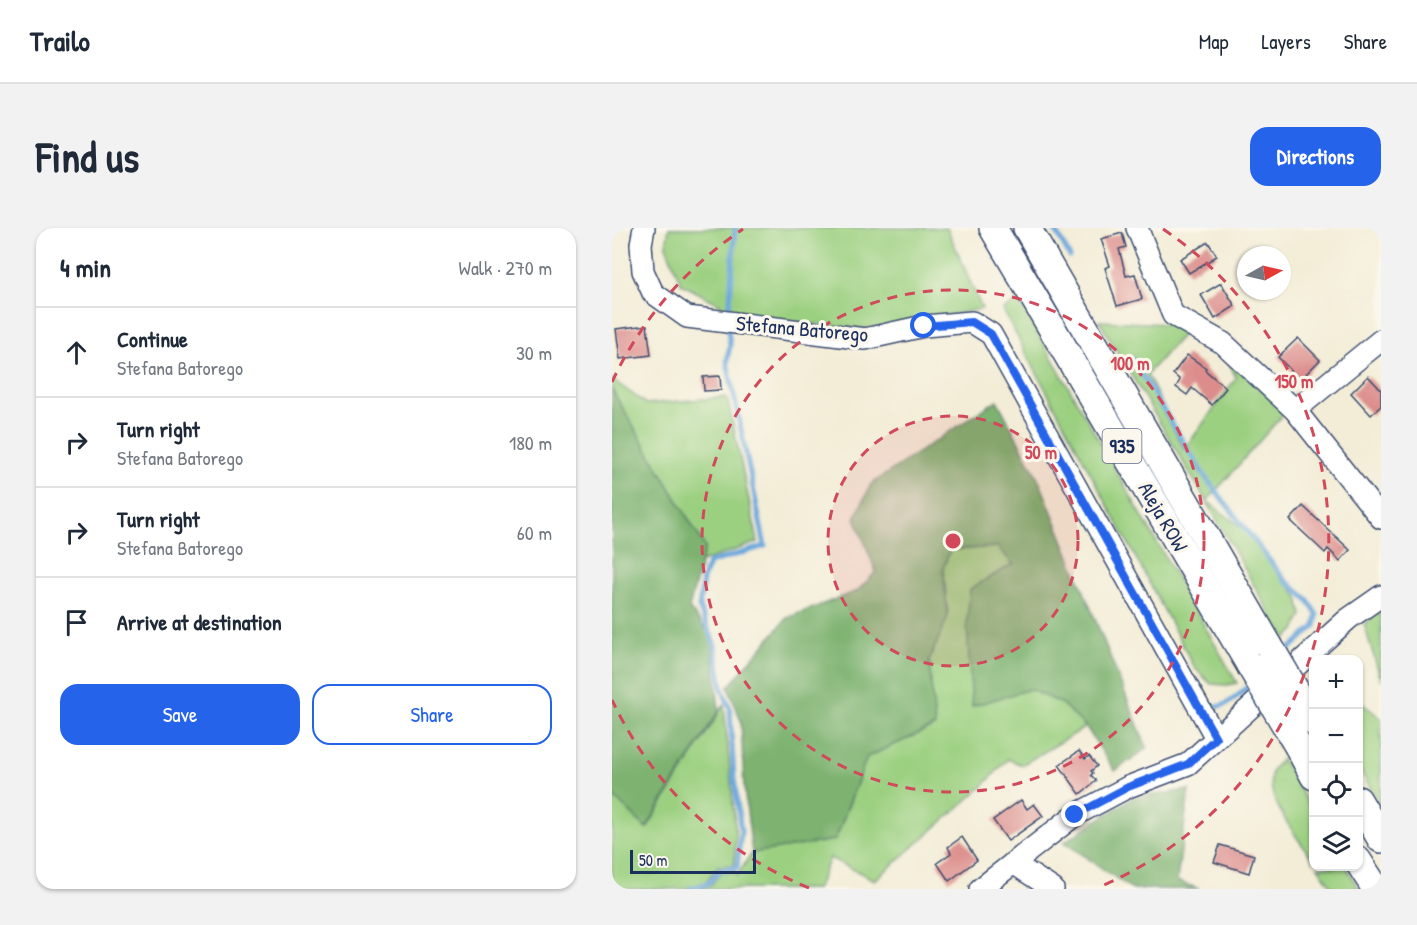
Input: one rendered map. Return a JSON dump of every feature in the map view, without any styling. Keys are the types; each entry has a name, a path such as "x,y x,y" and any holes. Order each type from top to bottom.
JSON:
{"main road":[{"name":"Aleja ROW","path":"993,228 1309,767"},
{"name":"Aleja ROW","path":"1027,228 1309,714"},
{"path":"1363,807 1381,839"},
{"path":"1363,868 1376,889"}],"street":[{"name":"Stefana Batorego","path":"644,228 641,244 643,271 653,293 687,317 865,339 924,326 972,322 991,334 1216,738"},
{"path":"1137,228 1173,315 1223,343 1295,410 1381,518"},
{"path":"1295,410 1381,340"},
{"path":"980,889 1075,815 1128,787 1188,764 1348,619 1381,596"},
{"path":"1013,863 1053,889"}],"green space":[{"path":"669,228 947,228 982,309 868,329 721,316 720,304 681,284 666,246"},
{"path":"1019,300 1237,683 1211,684 1195,668 1003,310"},
{"path":"1099,321 1170,324 1186,331 1147,374 1184,450 1236,378 1227,358 1285,412 1207,501 1249,533 1298,597 1302,615 1295,630 1285,640 1207,502"},
{"path":"612,379 646,404 727,397 758,542 701,562 705,547 612,390"},
{"path":"612,390 705,547 689,608 712,637 719,711 646,828 612,795"},
{"path":"997,400 1039,480 1147,748 1115,771 1086,727 1061,703 1030,689 972,706 967,624 970,589 1013,564 998,547 950,550 943,569 948,616 929,661 935,726 867,757 835,840 752,853 744,787 741,721 728,687 787,618 857,591 876,572 855,518 871,484"},
{"path":"998,547 1014,564 972,706 1030,689 1061,703 1086,727 1022,765 1008,759 981,788 875,880 830,858 817,889 699,889 711,885 720,872 736,872 737,876 752,853 835,840 867,757 935,726 929,661 948,616 943,569 950,550"},
{"path":"1381,612 1381,680 1364,624"},
{"path":"1363,704 1381,718 1381,806 1363,775"},
{"path":"724,705 736,836 734,865 718,866 706,882 683,889 612,889 612,795 647,828"},
{"path":"1282,759 1309,805 1309,854 1291,829 1277,803 1270,779 1273,769"},
{"path":"1189,790 1177,881 1199,889 1132,889 1064,842 1132,798"},
{"path":"1321,871 1348,871 1359,889 1333,889"}],"building":[{"path":"1122,233 1126,247 1119,249 1126,276 1135,274 1142,299 1117,306 1105,268 1110,266 1101,239"},
{"path":"1208,242 1217,256 1189,273 1180,259"},
{"path":"1221,283 1235,306 1215,319 1201,295"},
{"path":"647,325 651,355 620,359 616,329"},
{"path":"1298,338 1320,360 1300,380 1278,357"},
{"path":"1187,355 1206,368 1205,370 1226,388 1212,405 1192,388 1187,395 1176,387 1180,380 1173,374"},
{"path":"720,376 721,390 704,391 703,377"},
{"path":"1368,376 1381,390 1381,406 1371,415 1351,393"},
{"path":"1303,506 1350,550 1340,561 1328,549 1325,553 1290,520"},
{"path":"1079,751 1085,759 1089,756 1097,766 1091,771 1096,781 1080,794 1059,765"},
{"path":"1021,800 1027,809 1034,804 1043,816 1008,841 993,820"},
{"path":"962,837 977,860 949,881 937,863 951,853 948,847"},
{"path":"1220,845 1254,855 1249,873 1214,862"}],"waterway":[{"path":"729,315 735,228"},
{"path":"1054,228 1070,257"},
{"path":"690,889 709,883 719,870 737,868 741,832 734,778 730,708 722,689 715,645 699,607 703,579 709,563 765,546 727,361 730,345 728,330"},
{"path":"1132,359 1205,477 1285,580 1307,599 1317,615 1315,626 1284,654"},
{"path":"1209,706 1216,707 1227,703 1253,682"}],"route":[{"path":"924,326 972,322 991,334 1216,738 1188,764 1128,787 1075,815"}]}
